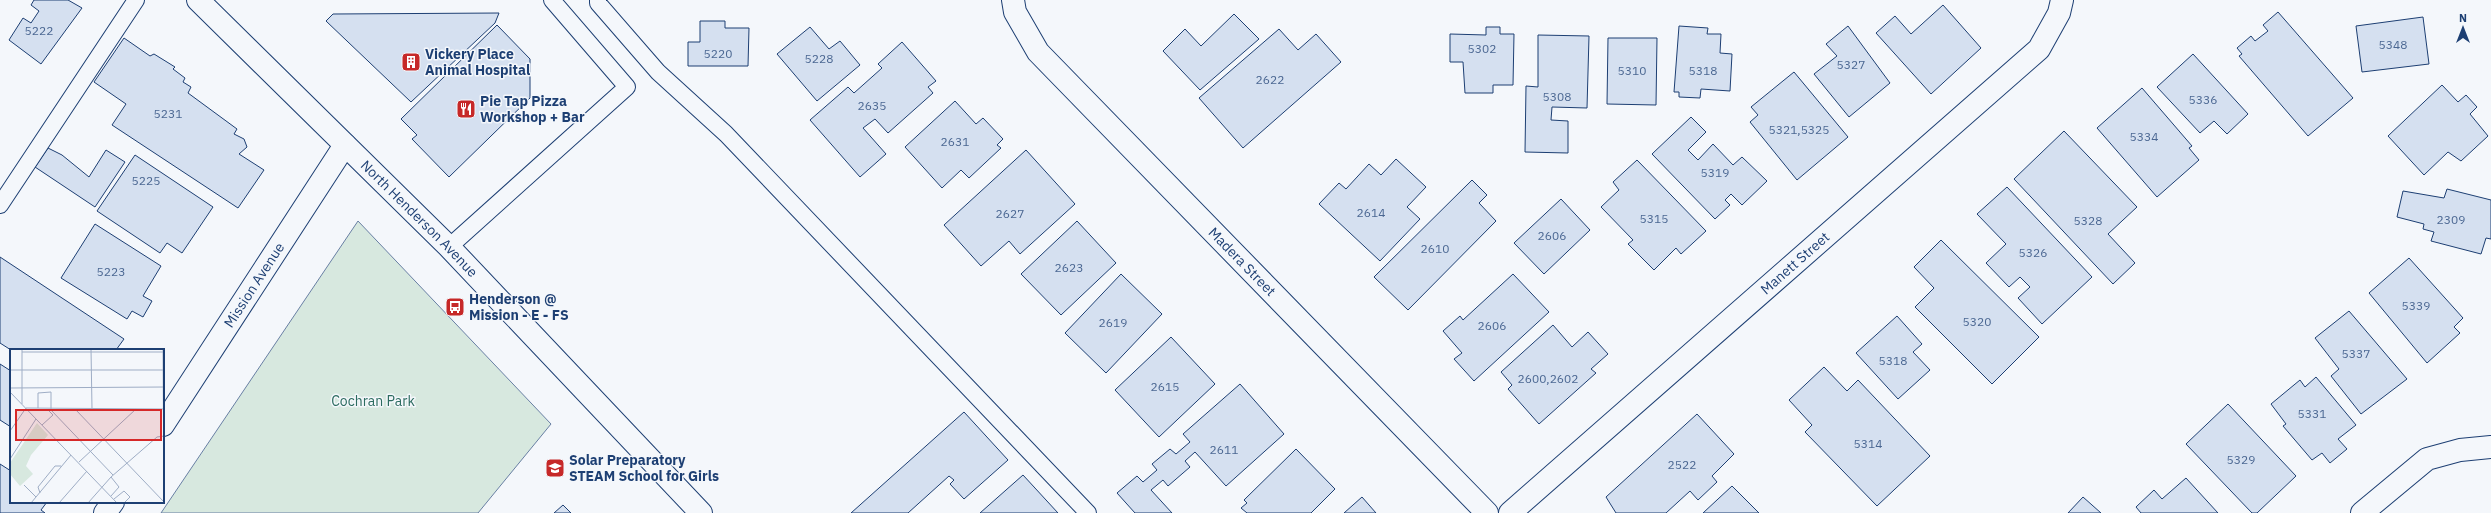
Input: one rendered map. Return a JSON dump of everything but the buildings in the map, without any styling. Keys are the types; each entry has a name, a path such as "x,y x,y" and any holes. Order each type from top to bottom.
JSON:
{"street":[{"name":"North Henderson Avenue","path":"198,0 449,247 701,513"},
{"name":"Madera Street","path":"1013,0 1014,12 1038,52 1487,513"},
{"name":"Manett Street","path":"1510,513 2039,49 2058,13 2062,0"},
{"name":"Mission Avenue","path":"164,423 345,145"},
{"path":"2362,513 2427,459 2460,450 2491,447"},
{"path":"106,513 112,503"}],"lane":[{"path":"0,205 136,0"},
{"path":"449,247 627,87 552,0"},
{"path":"598,0 598,3 658,72 726,134 1088,513"}],"green space":[{"name":"Cochran Park","path":"358,221 551,424 478,513 161,513"}],"place":[{"name":"Vickery Place Animal Hospital","path":"411,62"},
{"name":"Pie Tap Pizza Workshop + Bar","path":"466,109"},
{"name":"Henderson @ Mission - E - FS","path":"455,307"},
{"name":"Solar Preparatory STEAM School for Girls","path":"555,468"}]}
